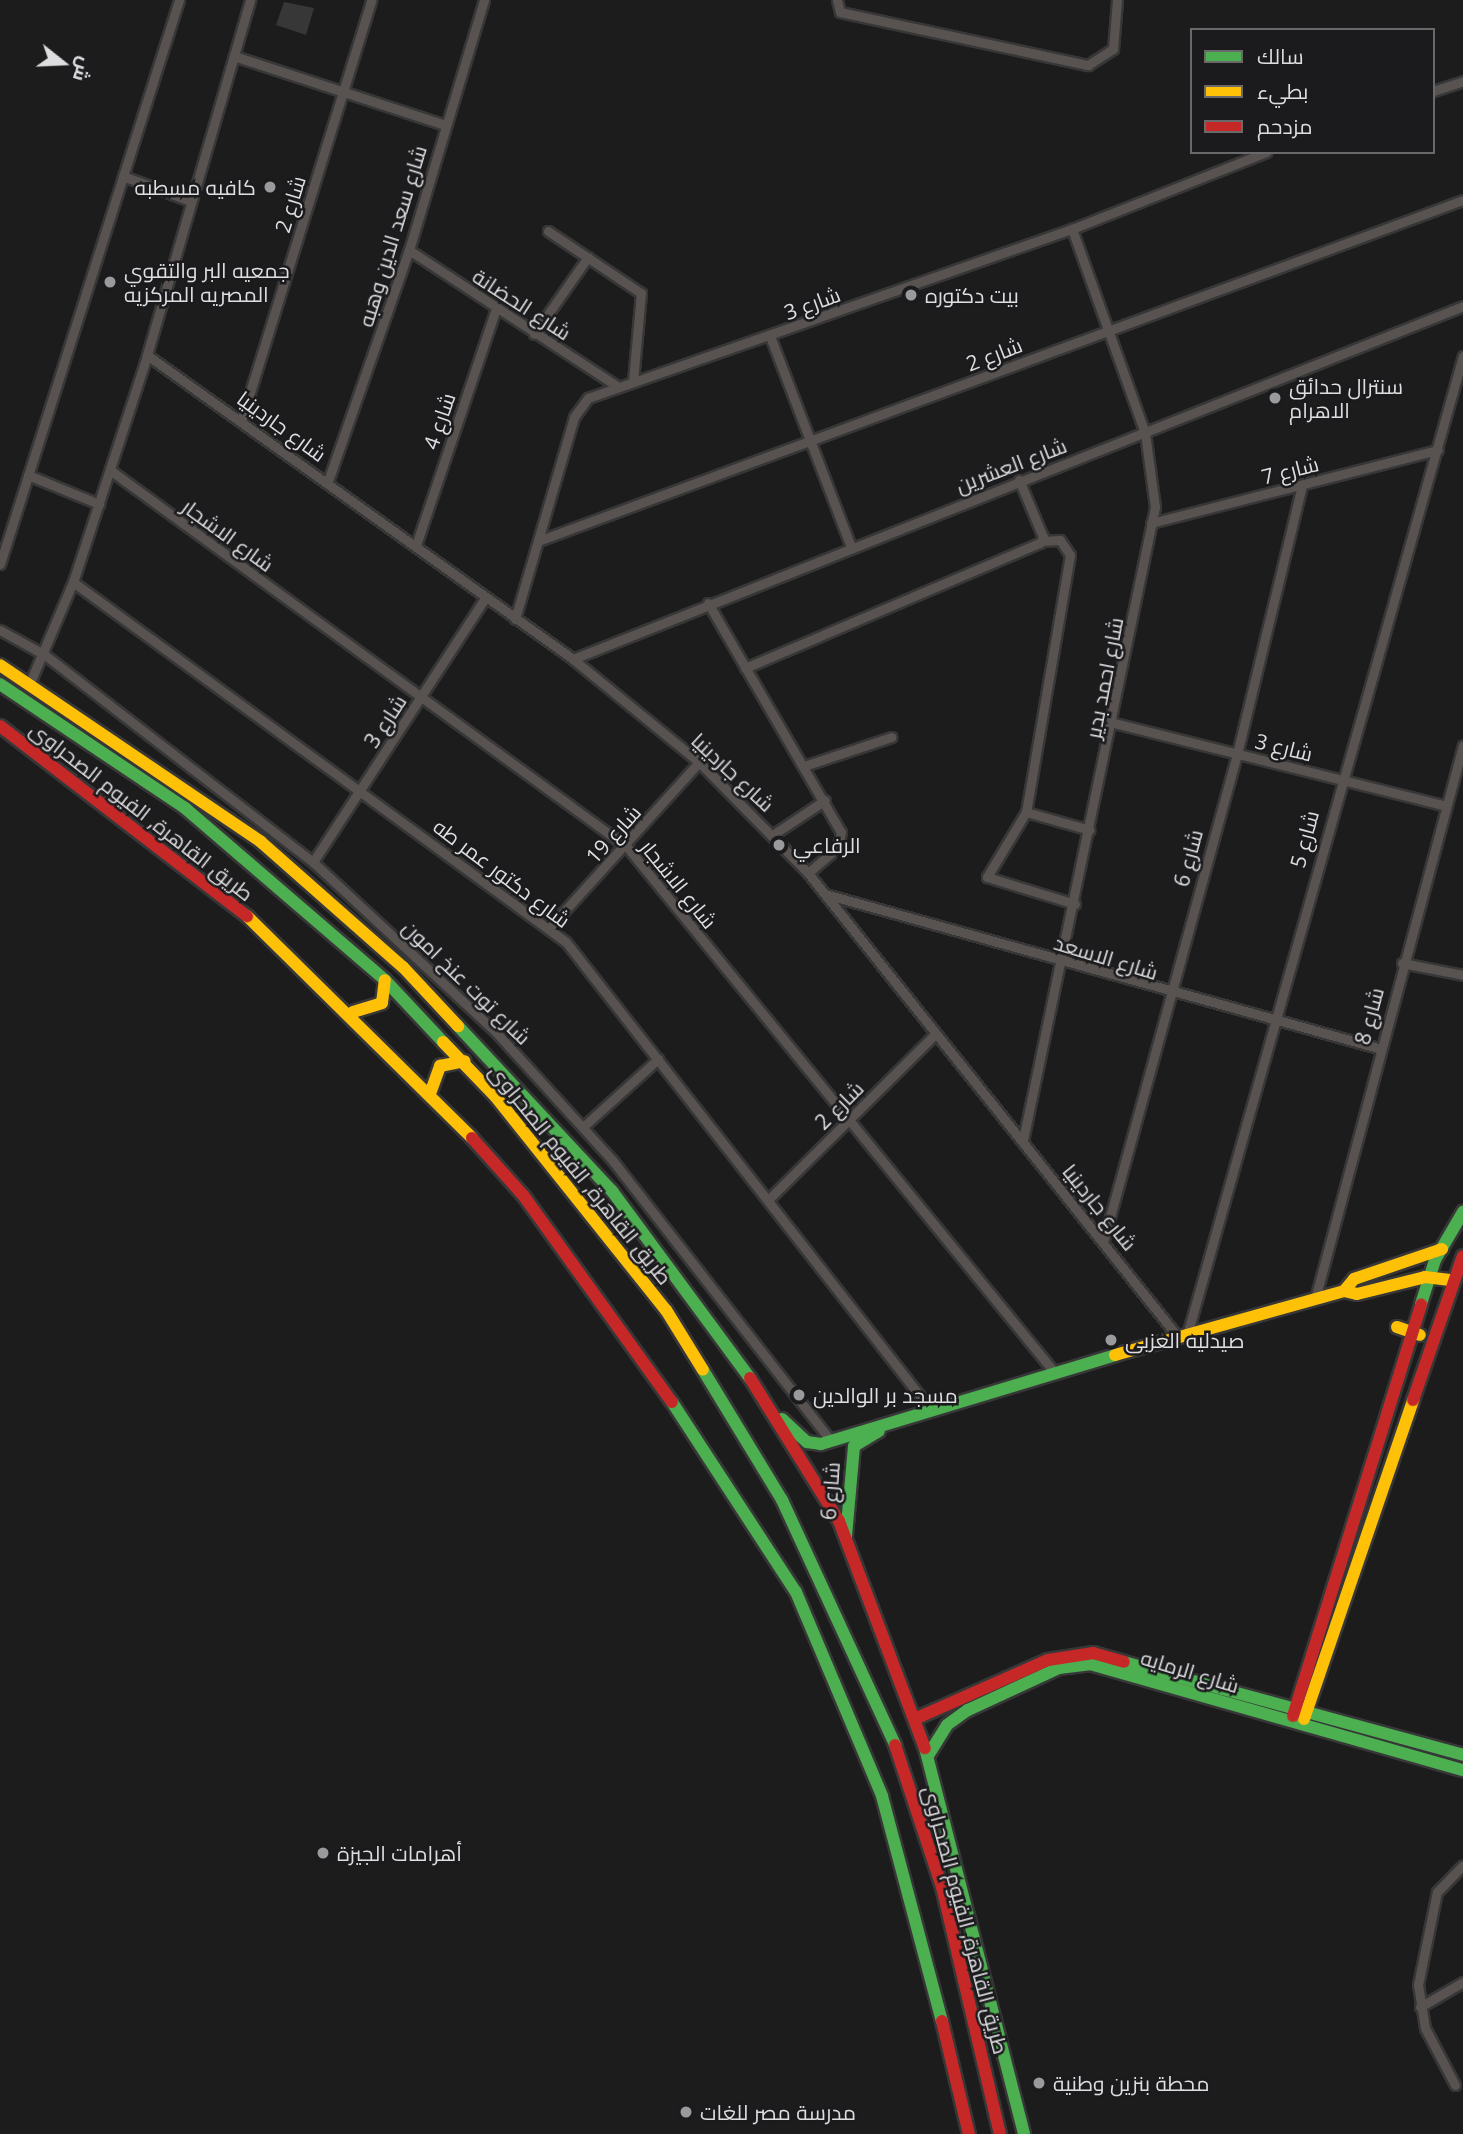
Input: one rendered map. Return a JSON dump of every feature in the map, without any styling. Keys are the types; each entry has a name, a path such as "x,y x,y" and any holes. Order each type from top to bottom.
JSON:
{"main road":[{"path":"0,665 261,842 410,974 612,1191 779,1417 846,1538 917,1718 929,1754 1024,2134"},
{"name":"طريق القاهرة, الفيوم الصحراوى","path":"0,684 186,808 385,980 465,1061 639,1272 748,1440 796,1528 871,1682 918,1807 1000,2134"},
{"name":"طريق القاهرة, الفيوم الصحراوى","path":"0,726 266,931 353,1012 431,1091 541,1220 721,1470 796,1592 900,1850 969,2134"},
{"path":"353,1012 369,1012 382,1003 385,980"},
{"path":"431,1091 440,1066 465,1061"},
{"path":"1298,1718 1415,1334 1430,1276 1441,1250 1454,1237 1463,1212"},
{"name":"شارع 6","path":"1344,1291 1353,1279 1441,1250"},
{"path":"1298,1718 1450,1280 1463,1256"},
{"name":"شارع 6","path":"779,1417 811,1444 1344,1291 1357,1294 1430,1276 1450,1280"},
{"path":"1397,1327 1431,1339"},
{"name":"شارع 6","path":"846,1538 846,1484 856,1442 929,1410"},
{"name":"شارع الرمايه","path":"917,1718 1048,1660 1082,1653 1115,1657 1463,1770"},
{"name":"شارع الرمايه","path":"929,1754 947,1725 968,1710 1079,1664 1110,1667 1298,1718 1463,1755"}],"street":[{"path":"0,564 179,0"},
{"path":"29,685 45,655 74,582 147,355 188,200 250,0"},
{"name":"شارع 2","path":"242,418 371,0"},
{"name":"شارع سعد الدين وهبه","path":"328,481 409,250 484,0"},
{"path":"837,0 840,12 1088,65 1113,49 1117,0"},
{"path":"234,56 445,125"},
{"path":"1435,90 1463,81"},
{"name":"شارع 3","path":"515,619 577,410 617,386 770,337 1072,229 1261,154"},
{"path":"122,176 188,200"},
{"name":"شارع 2","path":"538,541 812,442 1108,328 1463,200"},
{"name":"شارع احمد بدير","path":"1023,1140 1114,723 1155,492 1145,433 1072,229"},
{"path":"548,232 641,293 633,381"},
{"name":"شارع الحضانة","path":"409,250 617,386"},
{"path":"534,334 588,257"},
{"name":"شارع العشرين","path":"573,659 708,603 1463,306"},
{"name":"شارع 4","path":"416,545 496,309"},
{"path":"770,337 851,547"},
{"name":"شارع جاردينيا","path":"147,355 242,418 485,598 573,659 699,762 774,834 808,873 935,1034 1182,1336"},
{"name":"شارع 5","path":"1182,1336 1339,779 1438,450 1463,356"},
{"name":"شارع 7","path":"1151,523 1438,450"},
{"name":"شارع الاشجار","path":"110,470 627,847 847,1122 1055,1373"},
{"path":"28,475 99,504"},
{"path":"1019,480 1042,541"},
{"name":"شارع 6","path":"1104,1239 1237,754 1302,485"},
{"path":"745,668 1042,541 1060,540 1070,555 1026,812 988,879 1075,904"},
{"name":"شارع دكتور عمر طه","path":"74,582 550,927 658,1059 929,1410"},
{"name":"شارع 3","path":"313,862 485,598"},
{"path":"708,603 745,668 807,765 825,800 841,842 808,873"},
{"name":"شارع توت عنخ امون","path":"0,630 45,655 313,862 477,1013 584,1126 830,1440"},
{"name":"شارع 3","path":"1114,723 1446,806"},
{"path":"807,765 891,737"},
{"name":"شارع 8","path":"1315,1299 1378,1048 1463,745"},
{"name":"شارع 19","path":"550,927 627,847 699,762"},
{"path":"774,834 825,800"},
{"path":"1026,812 1090,830"},
{"name":"شارع الاسعد","path":"825,894 1171,995 1378,1048"},
{"path":"1402,963 1463,975"},
{"name":"شارع 2","path":"768,1200 935,1034"},
{"path":"584,1126 658,1059"},
{"path":"1455,2085 1420,2007 1419,1974 1434,1900 1444,1880 1463,1866"},
{"path":"1420,2007 1463,1982"}],"building":[{"path":"284,2 314,8 306,35 276,25"}],"traffic: fast":[{"path":"0,684 185,808 385,980 443,1042"},
{"path":"458,1026 612,1191 750,1378"},
{"path":"1421,1304 1435,1260 1463,1212"},
{"path":"782,1419 807,1442 821,1444 1115,1355"},
{"path":"703,1370 782,1500 895,1745"},
{"path":"672,1402 796,1592 882,1796 942,2021"},
{"path":"846,1536 854,1446 879,1431"},
{"path":"1124,1662 1463,1755"},
{"path":"929,1754 947,1725 968,1710 1059,1668 1090,1664 1463,1770"},
{"path":"925,1748 1024,2134"}],"traffic: slow":[{"path":"0,665 261,842 403,967 458,1026"},
{"path":"247,916 472,1138"},
{"path":"353,1012 382,1003 385,980"},
{"path":"443,1042 495,1096 666,1310 703,1370"},
{"path":"431,1091 440,1066 465,1061"},
{"path":"1344,1291 1354,1279 1442,1249"},
{"path":"1115,1355 1344,1291 1357,1294 1425,1277 1450,1280"},
{"path":"1397,1327 1420,1335"},
{"path":"1304,1719 1413,1400"}],"traffic: jam":[{"path":"0,726 247,916"},
{"path":"472,1138 523,1195 672,1402"},
{"path":"1413,1400 1463,1256"},
{"path":"1293,1716 1421,1304"},
{"path":"750,1378 839,1521 925,1748"},
{"path":"917,1718 1048,1660 1093,1653 1124,1662"},
{"path":"895,1745 942,1887 1000,2134"},
{"path":"942,2021 969,2134"}],"place":[{"name":"كافيه مسطبه","path":"270,187"},
{"name":"جمعيه البر والتقوي المصريه المركزيه","path":"110,282"},
{"name":"بيت دكتوره","path":"911,295"},
{"name":"سنترال حدائق الاهرام","path":"1275,398"},
{"name":"الرفاعي","path":"779,845"},
{"name":"صيدليه العزبى","path":"1111,1340"},
{"name":"مسجد بر الوالدين","path":"799,1395"},
{"name":"أهرامات الجيزة","path":"323,1853"},
{"name":"محطة بنزين وطنية","path":"1039,2083"},
{"name":"مدرسة مصر للغات","path":"686,2112"}]}
